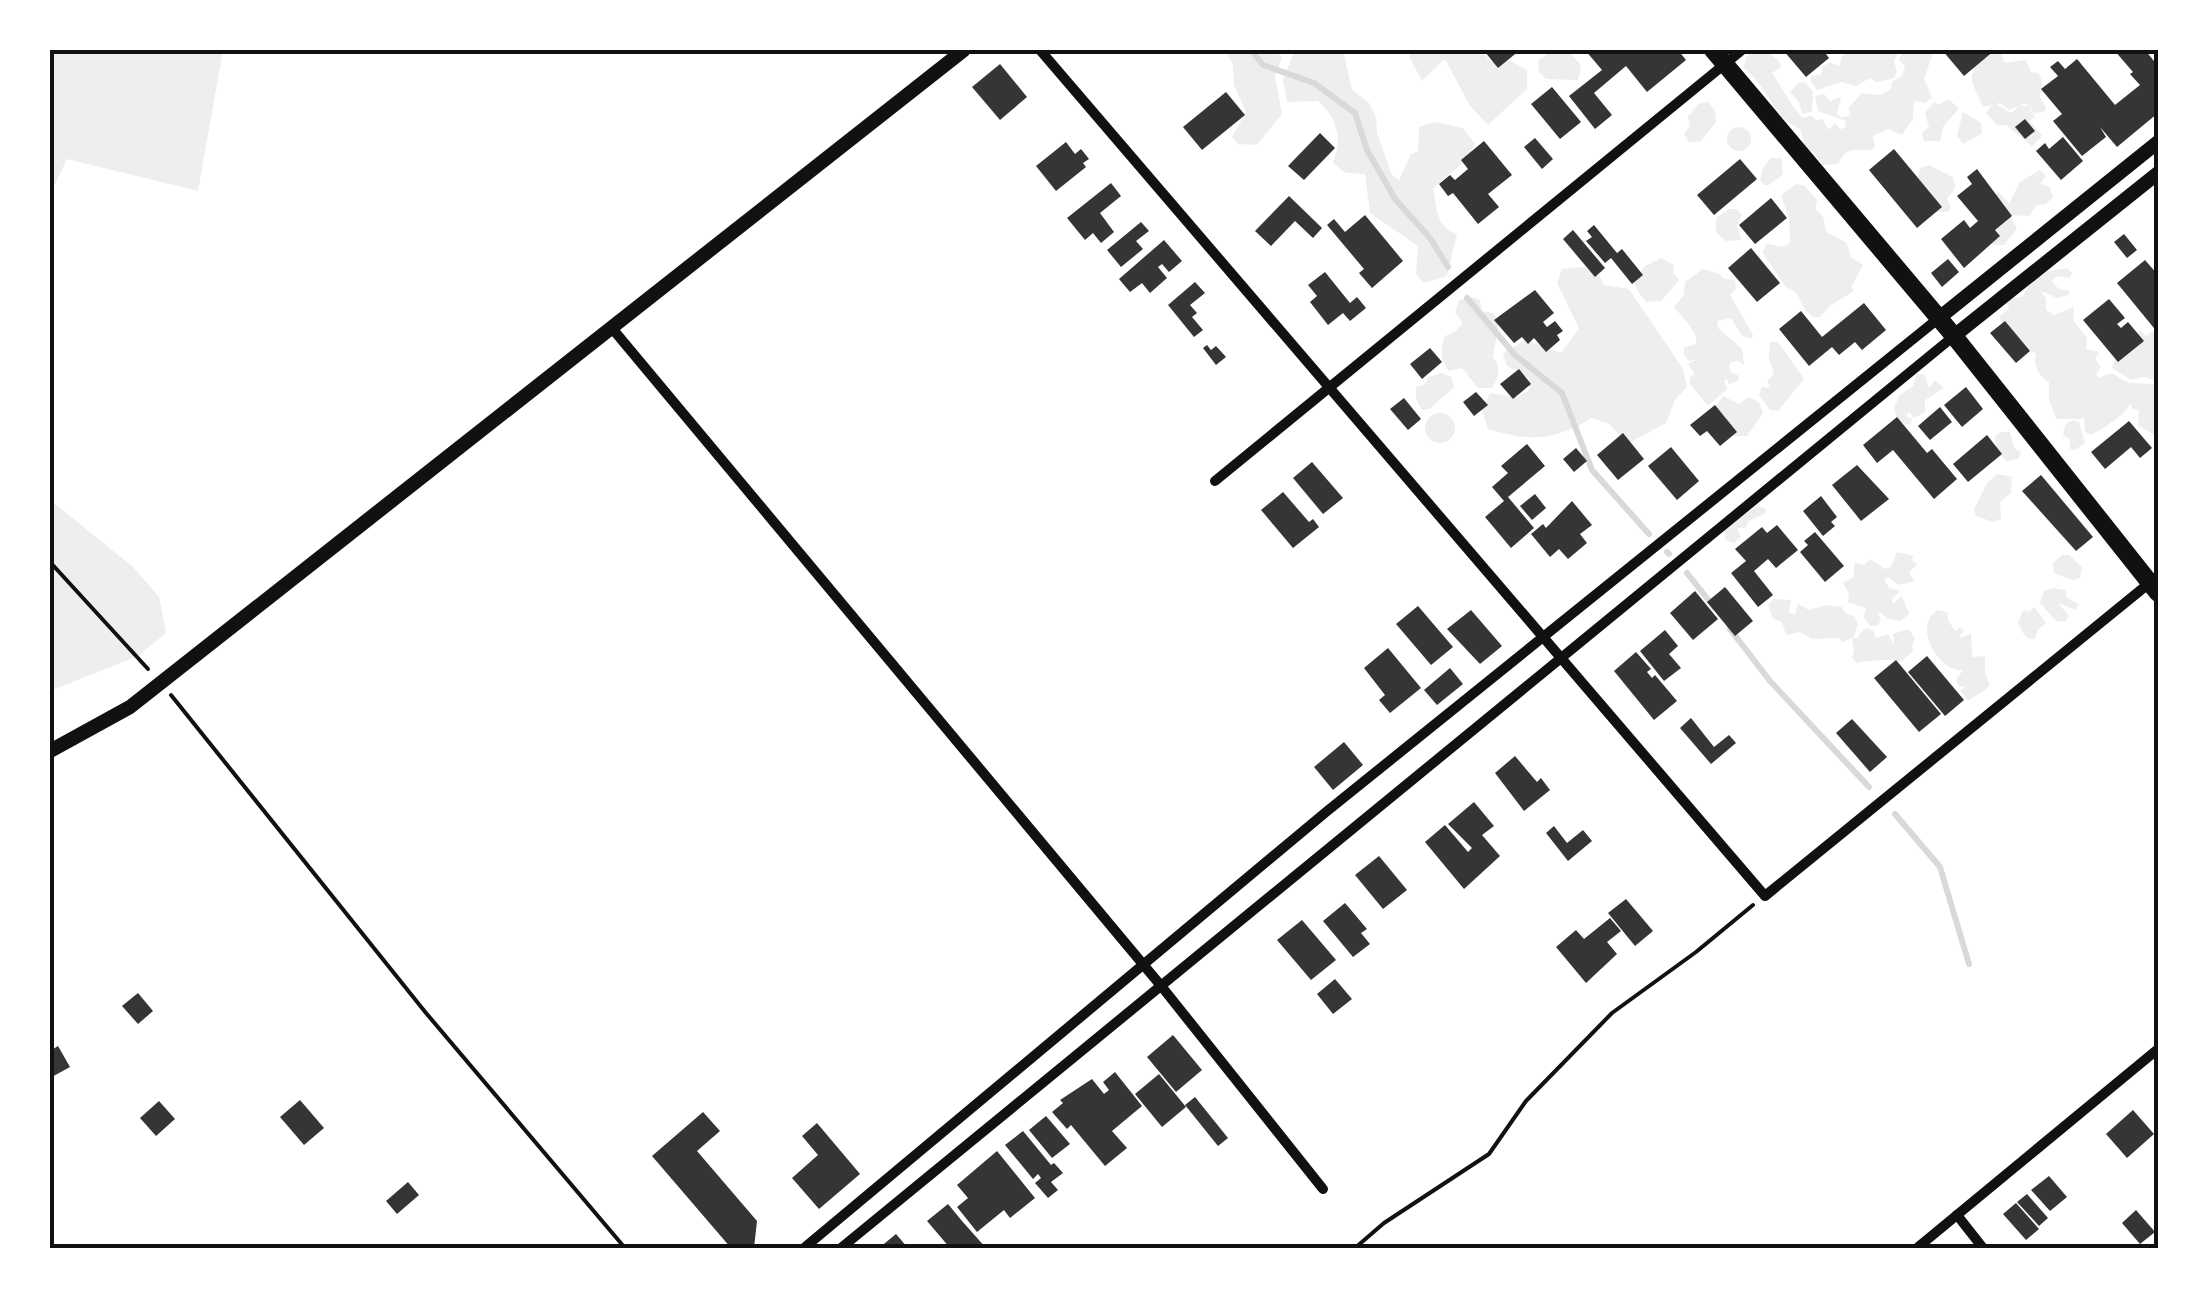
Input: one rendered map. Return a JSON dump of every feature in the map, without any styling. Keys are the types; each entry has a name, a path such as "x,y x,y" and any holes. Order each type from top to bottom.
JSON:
{"main road":[{"path":"1719,57 1954,336 2155,584"}],"street":[{"path":"50,751 130,707 964,50"},
{"path":"1040,50 1765,896 2155,584"},
{"path":"1215,480 1719,57 1742,50"},
{"path":"804,1248 816,1242 1142,963 1542,636 2158,142"},
{"path":"841,1248 2158,173"},
{"path":"611,328 1142,963 1323,1188"},
{"path":"1917,1248 2156,1056"},
{"path":"1957,1215 1984,1248"}],"path":[{"path":"50,562 160,682 426,1012 625,1248"},
{"path":"1355,1248 1384,1223 1489,1154 1526,1102 1612,1012 1765,896"}],"shaded area":[{"path":"50,50 223,50 198,191 67,159 50,194"},
{"path":"1225,50 1275,50 1282,58 1275,76 1282,114 1257,145 1238,144 1232,137 1246,112"},
{"path":"1295,50 1343,50 1352,90 1369,103 1392,175 1399,180 1411,154 1418,151 1419,127 1435,122 1463,128 1475,144 1465,161 1433,188 1441,221 1457,234 1447,276 1424,283 1416,274 1418,246 1370,213 1365,174 1346,173 1333,163 1336,129 1325,108 1318,101 1287,102 1283,80"},
{"path":"1413,50 1487,50 1483,52 1491,62 1509,60 1527,70 1527,89 1488,125 1470,106 1445,59 1422,81 1409,56"},
{"path":"1553,50 1571,53 1581,66 1578,80 1546,79 1539,72 1538,61"},
{"path":"1765,50 1780,62 1781,67 1772,73 1798,113 1803,118 1811,115 1822,119 1829,130 1835,123 1840,129 1845,128 1846,121 1818,111 1815,96 1824,94 1830,101 1841,97 1837,114 1841,118 1850,115 1849,107 1862,93 1880,95 1902,76 1905,66 1899,60 1903,50 1933,53 1924,79 1932,97 1925,103 1914,101 1913,119 1902,135 1888,129 1873,136 1875,147 1871,150 1852,151 1838,164 1823,165 1806,149 1800,129 1783,117 1743,67 1747,56"},
{"path":"1845,50 1899,50 1894,61 1897,72 1894,78 1876,82 1870,78 1856,86 1841,82 1817,90 1811,76 1822,74 1822,67 1830,62 1839,66"},
{"path":"1996,50 2006,50 2001,54 2005,63 2026,60 2031,72 2038,73 2041,79 2039,96 2046,108 2044,112 2034,113 2026,103 2009,110 1996,104 2011,113 2019,106 2028,106 2035,117 2030,121 2042,136 2032,146 2006,125 1997,125 1986,113 1992,105 1983,107 1974,88 1976,65"},
{"path":"1799,82 1806,83 1813,92 1812,112 1802,114 1799,102 1790,92"},
{"path":"1948,99 1959,108 1943,127 1940,141 1924,141 1922,133 1929,127 1925,113 1934,102 1939,105"},
{"path":"1709,102 1716,122 1701,141 1689,142 1684,134 1690,126 1688,117 1698,104"},
{"path":"1963,112 1981,123 1982,134 1963,144 1957,136"},
{"path":"1739,127 1751,139 1739,151 1727,139"},
{"path":"1771,158 1781,158 1783,174 1764,185 1760,179"},
{"path":"1929,165 1953,177 1955,186 1947,198 1951,208 1948,212 1930,212 1918,181 1920,168"},
{"path":"2040,170 2046,176 2040,184 2050,187 2053,198 2037,205 2029,216 2010,215 2017,229 2004,245 1994,245 1993,197 1998,191 2009,204 2020,182"},
{"path":"1797,184 1805,186 1817,200 1815,209 1823,216 1826,232 1846,242 1852,258 1863,265 1851,287 1854,291 1820,317 1805,310 1796,292 1786,287 1762,252 1767,244 1782,247 1790,243 1789,218 1781,195"},
{"path":"1729,209 1742,214 1737,226 1741,240 1726,241 1716,232 1716,218"},
{"path":"1661,258 1674,265 1673,273 1679,280 1661,301 1646,302 1634,281 1645,266"},
{"path":"1584,267 1599,274 1604,285 1629,289 1683,369 1687,387 1675,400 1666,423 1627,444 1609,424 1592,418 1541,437 1488,429 1482,410 1490,393 1517,397 1529,390 1529,378 1507,366 1503,353 1525,340 1561,353 1579,328 1557,283 1562,269"},
{"path":"2067,268 2072,273 2070,278 2058,276 2051,281 2060,290 2069,290 2069,295 2057,298 2041,291 2046,310 2054,315 2074,307 2073,320 2087,338 2086,349 2099,352 2095,359 2101,367 2096,374 2099,378 2111,373 2129,383 2158,384 2158,441 2154,434 2138,426 2139,410 2132,409 2131,403 2119,417 2091,435 2085,432 2084,416 2057,419 2049,400 2049,382 2036,366 2036,354 2003,335 2000,316 2009,308 2011,298 2022,297 2032,281 2049,271"},
{"path":"1703,269 1735,280 1736,289 1730,295 1753,335 1751,339 1742,336 1731,318 1717,321 1718,328 1742,349 1744,365 1731,362 1731,372 1739,376 1738,381 1729,384 1724,380 1727,389 1708,406 1690,384 1695,374 1688,364 1696,360 1689,361 1684,355 1684,348 1696,344 1696,336 1674,307 1684,295 1685,282"},
{"path":"1459,300 1480,300 1482,311 1493,313 1499,322 1493,357 1498,372 1492,388 1478,388 1462,368 1449,371 1442,359 1445,336 1463,323 1455,312"},
{"path":"2140,330 2146,336 2153,331 2158,337 2158,381 2144,377 2131,380 2112,368 2116,355 2133,351"},
{"path":"1770,342 1778,342 1804,379 1778,411 1770,410 1759,395 1762,387 1770,388 1767,381 1774,374"},
{"path":"1441,373 1451,377 1454,387 1429,409 1422,410 1416,399 1416,387"},
{"path":"1917,374 1924,374 1929,388 1935,380 1944,388 1925,400 1925,412 1914,418 1909,412 1906,416 1912,419 1911,424 1904,424 1894,407 1900,395 1913,386"},
{"path":"1723,396 1739,404 1748,397 1759,402 1763,413 1747,436 1729,436 1716,406"},
{"path":"1440,413 1451,417 1455,428 1451,439 1440,443 1429,439 1425,428 1429,417"},
{"path":"2072,420 2079,422 2085,443 2075,450 2070,449 2070,439 2063,436 2065,425"},
{"path":"2010,432 2014,448 2021,452 2018,459 2006,461 1997,451 1995,436"},
{"path":"1998,474 2012,477 2011,493 2000,502 2001,519 1993,522 1976,516 1974,509 1986,485"},
{"path":"50,500 133,567 159,597 166,633 138,656 50,691"},
{"path":"1757,506 1766,509 1766,513 1749,521 1745,528 1737,528 1741,537 1734,543 1725,540 1724,528"},
{"path":"1897,552 1914,556 1912,560 1917,564 1909,573 1915,581 1899,585 1888,577 1884,579 1889,588 1900,591 1892,599 1893,604 1902,596 1909,614 1900,621 1888,619 1878,611 1881,620 1877,626 1870,626 1863,616 1867,609 1848,602 1843,582 1853,578 1855,562 1864,565 1870,559 1885,569 1891,567"},
{"path":"2062,555 2069,555 2082,567 2080,578 2072,580 2054,573 2053,563"},
{"path":"2065,590 2067,598 2079,604 2076,610 2058,603 2069,616 2065,622 2056,621 2040,603 2044,591"},
{"path":"1773,599 1791,600 1789,612 1795,615 1798,604 1809,610 1827,605 1842,607 1858,624 1853,639 1867,628 1874,631 1876,638 1888,634 1894,644 1893,634 1909,629 1915,639 1913,651 1901,662 1857,663 1852,658 1852,638 1842,642 1839,638 1812,639 1800,632 1786,635 1782,622 1773,619 1768,605"},
{"path":"2034,607 2046,623 2032,639 2024,635 2018,623 2023,610 2029,612"},
{"path":"1938,610 1948,613 1955,631 1964,630 1959,638 1971,634 1972,657 1985,656 1990,686 1968,701 1960,691 1966,686 1959,687 1956,680 1963,670 1944,663 1931,646 1927,626"}],"building":[{"path":"1487,50 1520,50 1498,68"},
{"path":"1585,50 1678,50 1686,60 1647,92 1626,66 1594,93 1612,115 1595,129 1569,96 1602,70"},
{"path":"1783,50 1830,50 1826,54 1829,58 1806,77"},
{"path":"1942,50 1995,50 1964,76"},
{"path":"2114,50 2145,50 2158,66 2158,113 2117,147 2100,127 2106,137 2082,156 2053,121 2062,114 2041,89 2058,76 2050,67 2058,61 2065,69 2077,59 2115,105 2140,85"},
{"path":"1000,64 1027,97 1000,120 972,87"},
{"path":"1552,87 1581,122 1560,139 1531,104"},
{"path":"1226,92 1245,115 1202,150 1183,127"},
{"path":"2025,119 2035,131 2025,139 2015,127"},
{"path":"1320,133 1335,148 1304,180 1288,166"},
{"path":"2063,137 2083,161 2061,180 2036,151 2045,143 2049,149"},
{"path":"1535,138 1553,159 1542,169 1524,147"},
{"path":"1484,141 1512,175 1488,194 1499,207 1478,224 1453,193 1448,196 1439,184 1450,175 1455,180 1468,169 1461,160"},
{"path":"1066,142 1075,154 1081,149 1089,159 1083,163 1086,167 1056,191 1036,166"},
{"path":"1894,149 1942,207 1917,228 1869,170"},
{"path":"1740,159 1757,179 1714,215 1697,195"},
{"path":"1977,169 2012,216 1995,230 2000,236 1964,268 1941,239 1964,220 1970,228 1978,221 1957,196 1972,184 1967,177"},
{"path":"1111,183 1121,196 1100,213 1114,232 1101,243 1093,233 1085,240 1067,218"},
{"path":"1289,196 1322,228 1313,238 1295,221 1271,246 1255,231"},
{"path":"1771,198 1787,218 1755,244 1739,225"},
{"path":"1365,215 1403,261 1372,288 1359,273 1364,269 1327,225 1334,219 1345,232"},
{"path":"1141,222 1149,231 1136,241 1143,249 1121,267 1107,250"},
{"path":"1594,225 1617,253 1622,249 1643,275 1632,284 1611,258 1605,263 1586,241 1592,237 1587,231"},
{"path":"1573,230 1605,268 1595,277 1563,239"},
{"path":"2124,234 2137,250 2127,258 2114,242"},
{"path":"1164,240 1182,261 1169,272 1162,264 1158,267 1167,278 1150,293 1142,283 1130,292 1119,279"},
{"path":"1751,248 1780,283 1757,302 1728,268"},
{"path":"1948,259 1959,272 1942,287 1931,273"},
{"path":"2145,260 2158,275 2158,333 2117,283"},
{"path":"1325,272 1350,303 1357,297 1366,308 1350,321 1343,313 1328,325 1310,302 1317,296 1308,285"},
{"path":"1195,282 1205,293 1190,305 1197,313 1192,317 1203,330 1194,337 1168,305"},
{"path":"1535,290 1554,313 1543,322 1547,327 1555,321 1563,331 1557,335 1560,340 1546,352 1534,338 1528,344 1522,337 1514,343 1494,320"},
{"path":"2109,299 2125,318 2117,324 2121,328 2128,322 2144,341 2118,362 2083,320"},
{"path":"1864,303 1886,330 1862,350 1855,342 1839,355 1832,347 1809,366 1779,329 1801,311 1822,337"},
{"path":"2005,321 2030,351 2016,363 1990,333"},
{"path":"1207,345 1211,350 1216,346 1226,357 1216,365 1203,348"},
{"path":"1430,348 1442,362 1422,379 1410,364"},
{"path":"1519,369 1531,384 1513,399 1500,384"},
{"path":"1966,387 1983,409 1962,427 1944,405"},
{"path":"1476,392 1488,405 1474,416 1463,402"},
{"path":"1404,398 1421,419 1408,430 1390,409"},
{"path":"1715,405 1737,432 1720,446 1707,431 1700,436 1690,425"},
{"path":"1940,407 1952,422 1930,440 1918,426"},
{"path":"1897,417 1927,453 1932,449 1957,479 1934,499 1893,450 1877,463 1863,445"},
{"path":"2129,421 2152,448 2140,458 2131,447 2105,469 2091,452"},
{"path":"1623,433 1644,459 1618,480 1597,455"},
{"path":"1987,435 2002,454 1968,482 1953,464"},
{"path":"1527,444 1545,466 1508,497 1534,528 1511,548 1485,517 1504,501 1492,487 1508,473 1501,466"},
{"path":"1671,447 1699,481 1677,500 1648,466"},
{"path":"1576,448 1587,461 1574,472 1563,459"},
{"path":"1312,462 1343,498 1323,514 1293,478"},
{"path":"1857,465 1889,499 1861,521 1832,485"},
{"path":"2041,475 2093,537 2076,551 2022,491"},
{"path":"1283,492 1309,522 1313,519 1319,527 1293,548 1261,510"},
{"path":"1535,494 1546,508 1532,520 1520,506"},
{"path":"1821,496 1837,517 1831,522 1835,526 1823,536 1803,511"},
{"path":"1572,501 1592,525 1580,534 1587,543 1568,559 1559,549 1550,557 1531,534 1543,524 1546,528"},
{"path":"1777,525 1798,550 1776,568 1768,559 1754,571 1773,595 1758,607 1731,573 1746,561 1735,549 1762,527 1767,533"},
{"path":"1815,532 1844,566 1825,582 1800,552 1808,545 1804,541"},
{"path":"1725,587 1753,621 1735,636 1707,602"},
{"path":"1695,591 1718,619 1693,640 1670,613"},
{"path":"1418,606 1453,647 1431,665 1396,624"},
{"path":"1471,610 1502,646 1480,664 1447,629"},
{"path":"1665,630 1678,646 1669,654 1681,668 1664,681 1640,651"},
{"path":"1388,648 1421,688 1390,713 1379,700 1385,695 1364,668"},
{"path":"1636,652 1651,669 1647,672 1652,678 1655,675 1677,701 1654,720 1614,671"},
{"path":"1927,656 1964,700 1945,716 1908,672"},
{"path":"1896,660 1941,714 1919,732 1874,678"},
{"path":"1450,668 1463,684 1437,705 1424,690"},
{"path":"1691,718 1714,747 1729,735 1736,743 1711,764 1680,728"},
{"path":"1852,719 1887,757 1870,772 1836,733"},
{"path":"1344,742 1363,765 1333,790 1314,767"},
{"path":"1515,756 1537,782 1541,778 1550,790 1524,811 1495,773"},
{"path":"1474,802 1494,826 1482,835 1500,856 1464,889 1425,842 1445,825 1468,852 1472,848 1448,824"},
{"path":"1554,826 1567,843 1583,830 1592,841 1568,861 1546,833"},
{"path":"1379,856 1407,890 1383,909 1355,875"},
{"path":"1626,899 1653,931 1635,946 1608,913"},
{"path":"1345,903 1367,929 1361,933 1370,944 1353,957 1323,921"},
{"path":"1610,918 1621,931 1607,942 1617,954 1586,983 1556,947 1576,930 1584,939"},
{"path":"1302,920 1336,960 1311,980 1277,940"},
{"path":"1335,979 1352,999 1333,1014 1317,994"},
{"path":"138,993 153,1011 138,1024 122,1006"},
{"path":"1173,1035 1202,1070 1176,1092 1147,1057"},
{"path":"58,1046 70,1067 50,1078 50,1051"},
{"path":"1115,1072 1142,1106 1112,1131 1127,1148 1105,1166 1071,1125 1067,1129 1052,1112 1063,1103 1060,1100 1092,1079 1104,1094 1109,1090 1103,1082"},
{"path":"1159,1074 1186,1107 1162,1127 1135,1094"},
{"path":"1195,1097 1228,1138 1218,1146 1185,1105"},
{"path":"300,1100 324,1128 304,1145 280,1117"},
{"path":"159,1101 175,1119 156,1136 140,1118"},
{"path":"2133,1110 2154,1134 2127,1158 2106,1134"},
{"path":"703,1112 720,1131 697,1151 757,1221 754,1248 731,1248 652,1156"},
{"path":"1046,1116 1070,1144 1052,1158 1029,1130"},
{"path":"817,1123 860,1174 819,1209 792,1178 818,1155 802,1136"},
{"path":"1023,1131 1051,1165 1054,1163 1063,1173 1051,1182 1058,1190 1048,1198 1035,1183 1041,1178 1038,1174 1033,1179 1005,1145"},
{"path":"997,1151 1035,1198 1010,1218 1004,1210 977,1232 957,1207 968,1198 957,1185"},
{"path":"2049,1176 2067,1197 2050,1211 2031,1190"},
{"path":"408,1182 419,1195 397,1214 386,1201"},
{"path":"2027,1194 2048,1218 2039,1226 2017,1202"},
{"path":"2016,1203 2039,1229 2026,1240 2003,1214"},
{"path":"948,1204 986,1248 950,1248 927,1221"},
{"path":"2136,1210 2155,1232 2140,1244 2122,1223"},
{"path":"896,1234 908,1248 879,1248"}],"waterway":[{"path":"1251,50 1263,65 1314,83 1355,113 1367,150 1395,199 1430,238 1448,267"},
{"path":"1467,298 1515,355 1562,393 1592,470 1649,534"},
{"path":"1687,573 1714,607"},
{"path":"1730,629 1770,681 1869,787"},
{"path":"1895,814 1940,867 1969,964"}]}
